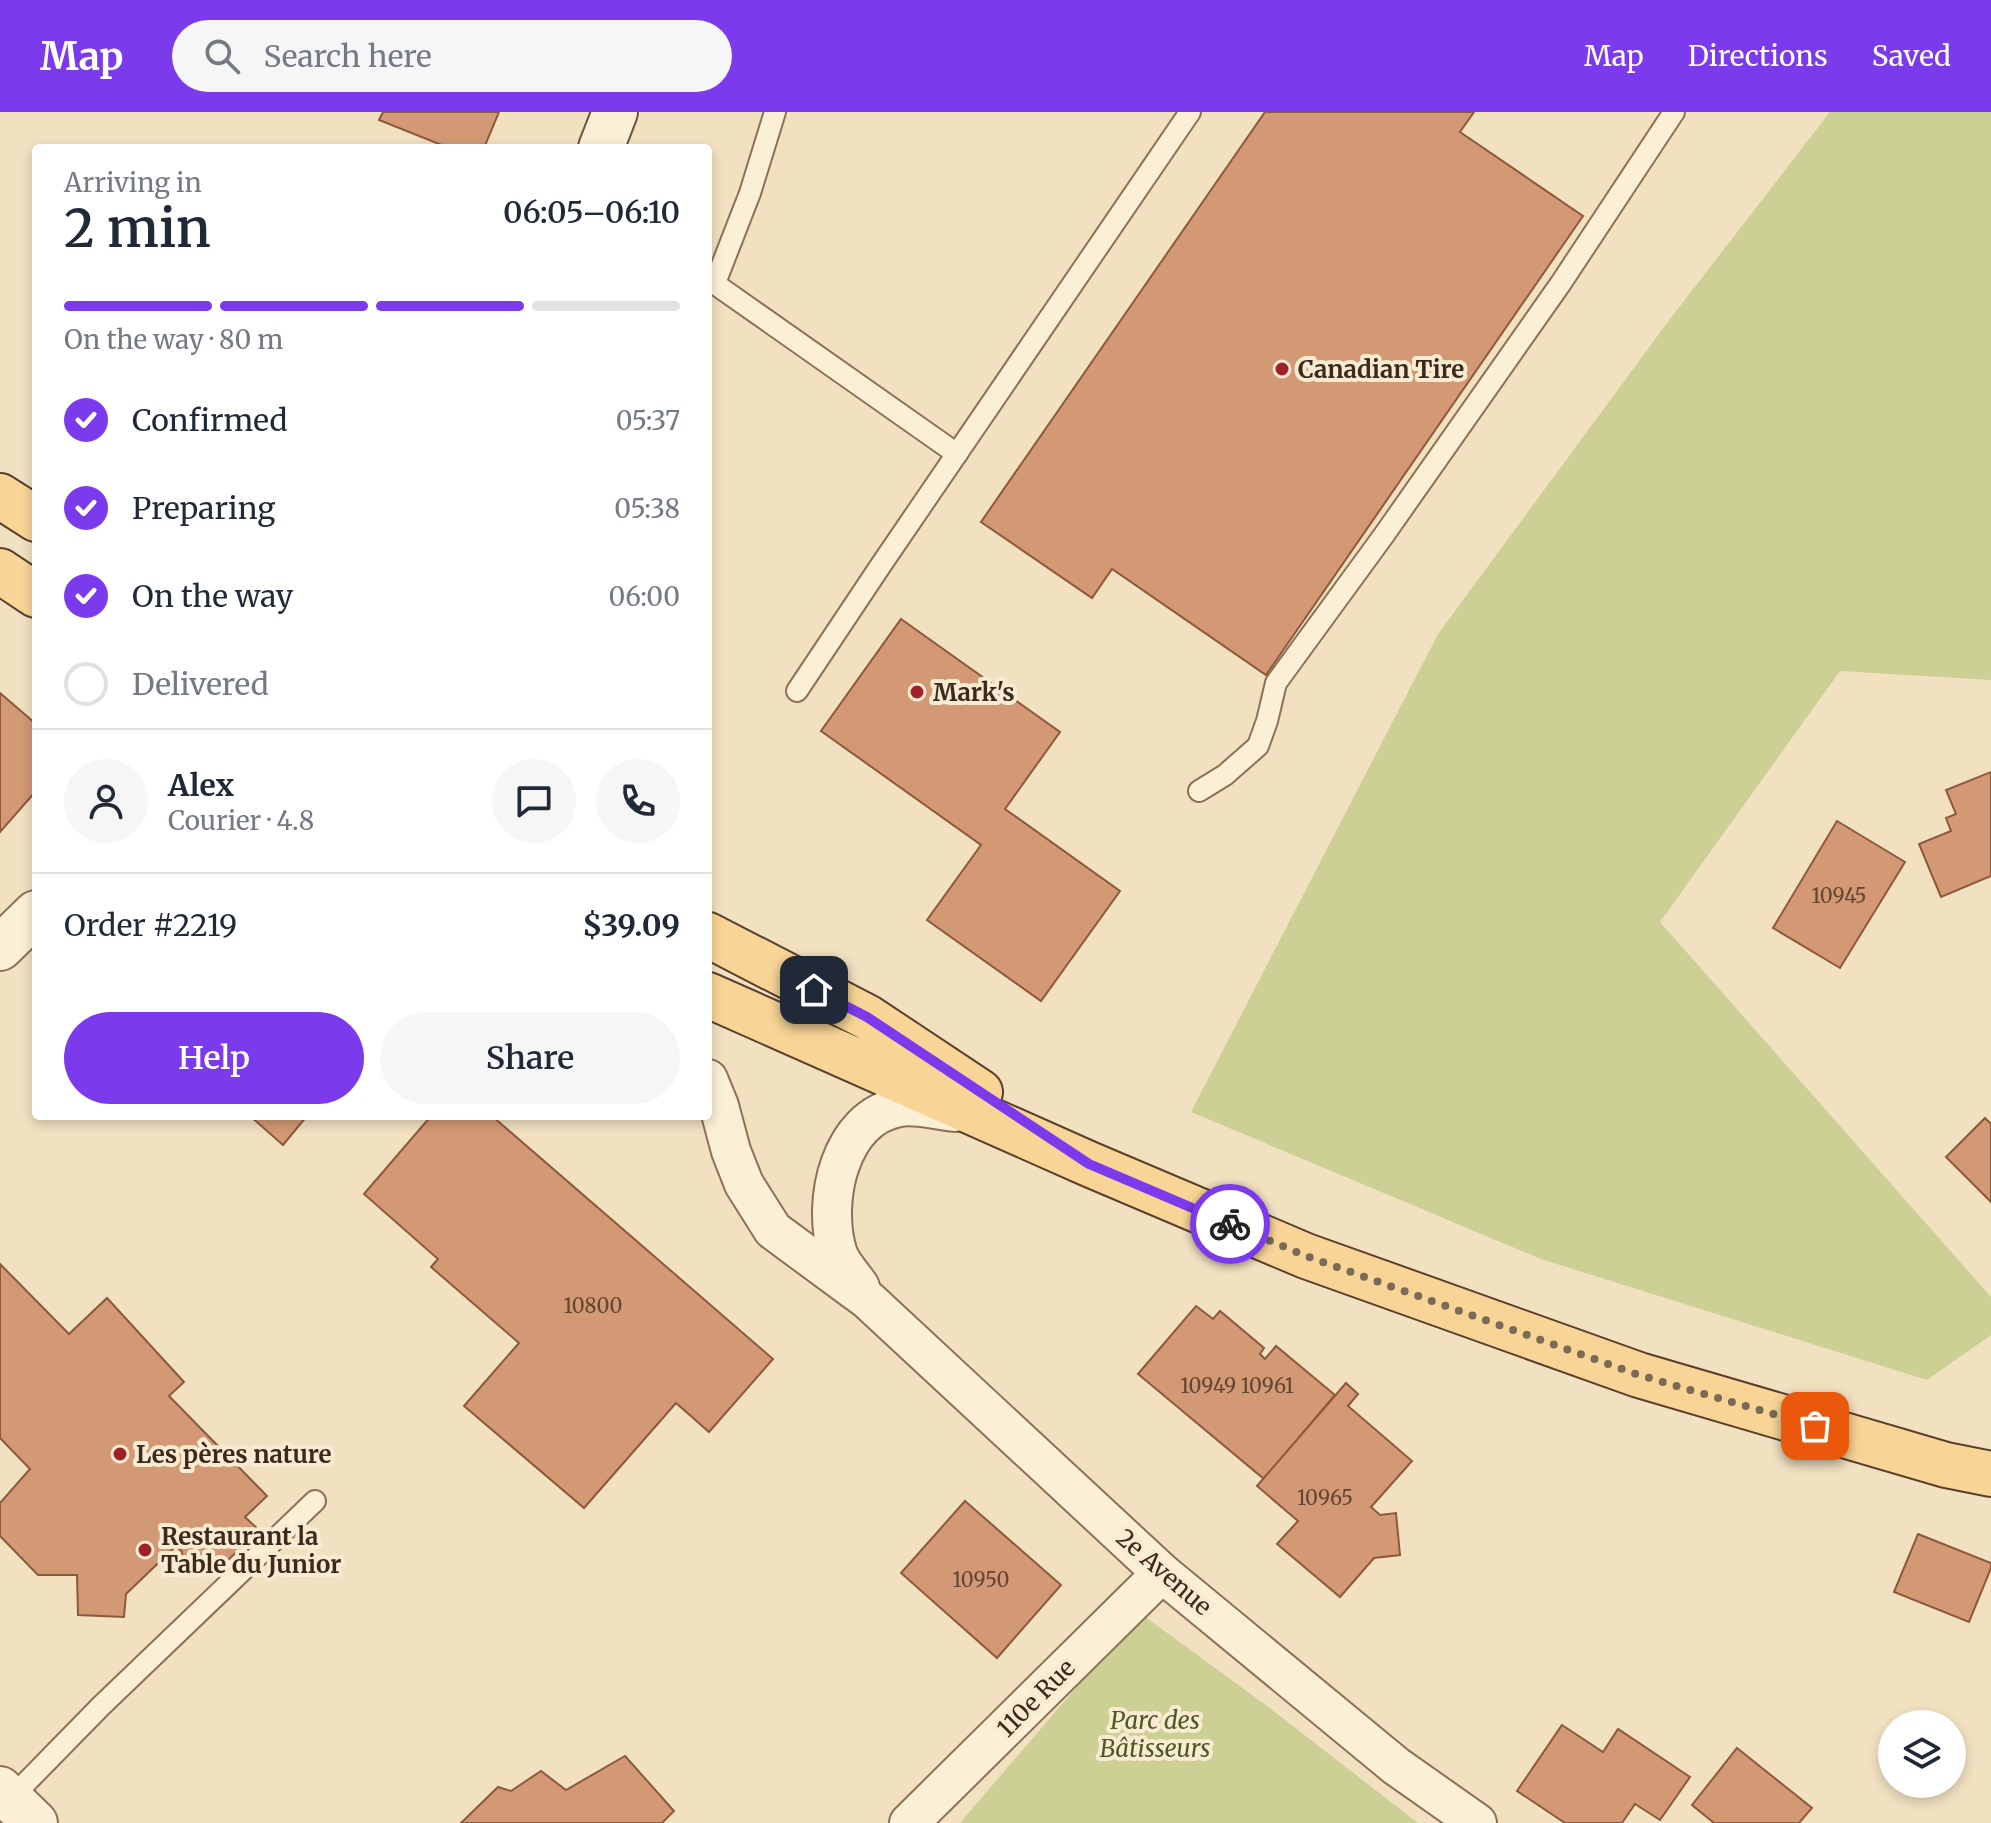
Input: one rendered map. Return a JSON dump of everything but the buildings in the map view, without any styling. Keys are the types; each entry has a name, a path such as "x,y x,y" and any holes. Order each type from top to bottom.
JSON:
{"main road":[{"path":"0,496 32,516"},
{"path":"0,571 32,592"},
{"path":"712,937 867,1017 1089,1164"},
{"path":"712,997 1089,1164 1306,1256 1639,1375 1946,1465 1991,1474"}],"street":[{"path":"603,144 615,112"},
{"path":"0,948 32,917"},
{"name":"2e Avenue","path":"712,1089 744,1184 773,1230 868,1300 1162,1573 1396,1766 1477,1823"},
{"name":"2e Avenue","path":"868,1300 837,1253 832,1196 850,1141 876,1114 902,1106 981,1115"},
{"name":"110e Rue","path":"909,1823 1162,1573"}],"lane":[{"path":"775,112 750,193 712,281 957,454"},
{"path":"797,691 1190,112"},
{"path":"1199,791 1225,775 1258,746 1276,683 1561,283 1674,112"},
{"path":"15,1804 101,1706 315,1501"}],"green space":[{"path":"1830,112 1991,112 1991,680 1840,671 1660,922 1991,1297 1991,1335 1927,1380 1541,1259 1191,1112 1438,634 1667,323"},
{"name":"Parc des Bâtisseurs","path":"1140,1613 1267,1706 1418,1823 960,1823"}],"way so far":[{"path":"1230,1224 1306,1256 1639,1375 1815,1426"}],"place":[{"name":"Canadian Tire","path":"1282,369"},
{"name":"Mark's","path":"917,692"},
{"name":"Les pères nature","path":"120,1454"},
{"name":"Restaurant la Table du Junior","path":"145,1550"}],"route":[{"path":"814,990 867,1017 1089,1164 1230,1224"}]}
